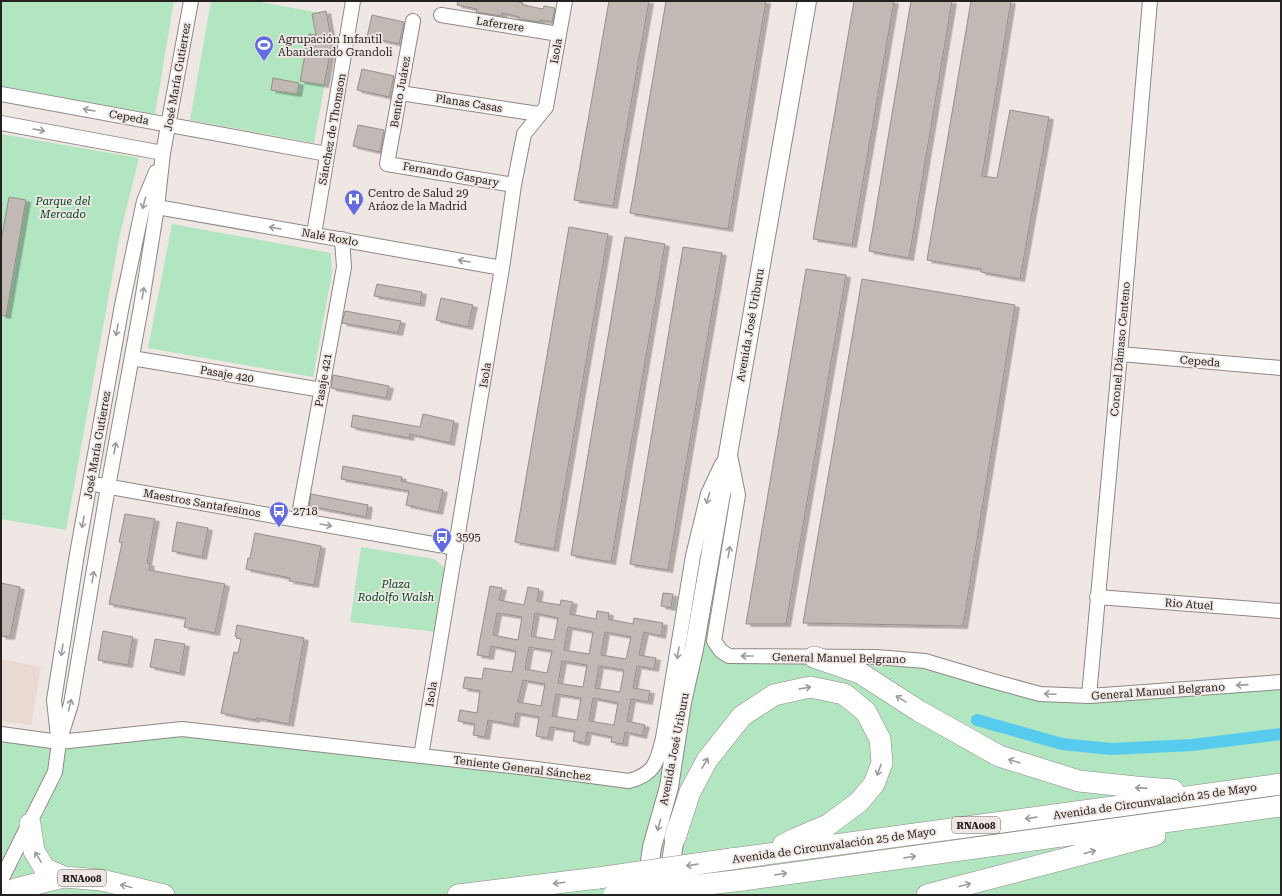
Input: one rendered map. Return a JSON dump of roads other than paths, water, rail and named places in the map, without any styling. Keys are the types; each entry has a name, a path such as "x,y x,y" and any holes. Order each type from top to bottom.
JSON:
{"highway":[{"name":"RNA008","path":"814,656 860,673 920,711 999,756 1079,781 1136,787 1222,792"},
{"path":"675,838 690,792 707,760 742,716 774,695 810,687 844,694 866,712 880,739 882,763 874,784 859,802 828,825 794,839 768,853"},
{"name":"Avenida de Circunvalación 25 de Mayo","path":"458,895 598,878 768,853 1281,784"},
{"name":"Avenida de Circunvalación 25 de Mayo","path":"614,895 743,880 1281,806"},
{"path":"927,895 1243,812"},
{"path":"30,824 34,851 45,869 64,877"},
{"name":"RNA008","path":"1,894 64,877 101,880 164,895"}],"main road":[{"name":"Avenida José Uriburu","path":"646,895 652,847 669,787 682,702 694,649 807,1"},
{"name":"Avenida José Uriburu","path":"666,895 675,838 692,699 694,649"}],"street":[{"name":"José María Gutierrez","path":"1,880 55,772 59,742 71,704 108,487 132,358 163,153 191,1"},
{"name":"Isola","path":"421,756 450,547 502,268 514,185 524,134 546,107 565,1"},
{"name":"Coronel Dámaso Centeno","path":"1089,696 1150,1"},
{"name":"Sánchez de Thomson","path":"314,234 328,154 350,2"},
{"name":"Laferrere","path":"441,15 559,34"},
{"name":"Benito Juárez","path":"387,164 412,21"},
{"name":"Planas Casas","path":"400,92 539,114"},
{"name":"Cepeda","path":"1,94 328,154"},
{"path":"1,124 163,153"},
{"name":"José María Gutierrez","path":"59,742 54,700 77,554 122,305 144,201 163,153"},
{"name":"Fernando Gaspary","path":"387,164 514,185"},
{"name":"Nalé Roxlo","path":"156,207 502,268"},
{"name":"Pasaje 421","path":"298,520 344,267 342,239"},
{"name":"Cepeda","path":"1120,354 1281,368"},
{"name":"Pasaje 420","path":"132,358 322,390"},
{"name":"General Manuel Belgrano","path":"728,449 738,495 714,641 721,651 729,656 876,657 925,661 1040,694 1089,696 1281,682"},
{"name":"Teniente General Sánchez","path":"1,734 59,742 182,729 629,781 640,778 652,770 664,738 693,556 708,494 728,449"},
{"name":"Maestros Santafesinos","path":"90,484 450,547"},
{"name":"Rio Atuel","path":"1097,597 1281,611"}],"waterway":[{"path":"977,720 1062,744 1111,749 1192,745 1281,734"}],"place":[{"name":"Agrupación Infantil Abanderado Grandoli","path":"264,62"},
{"name":"Centro de Salud 29 Aráoz de la Madrid","path":"354,216"},
{"name":"2718","path":"279,528"},
{"name":"3595","path":"442,554"}],"park label":[{"name":"Parque del Mercado","path":"63,207"},
{"name":"Plaza Rodolfo Walsh","path":"396,590"}]}
